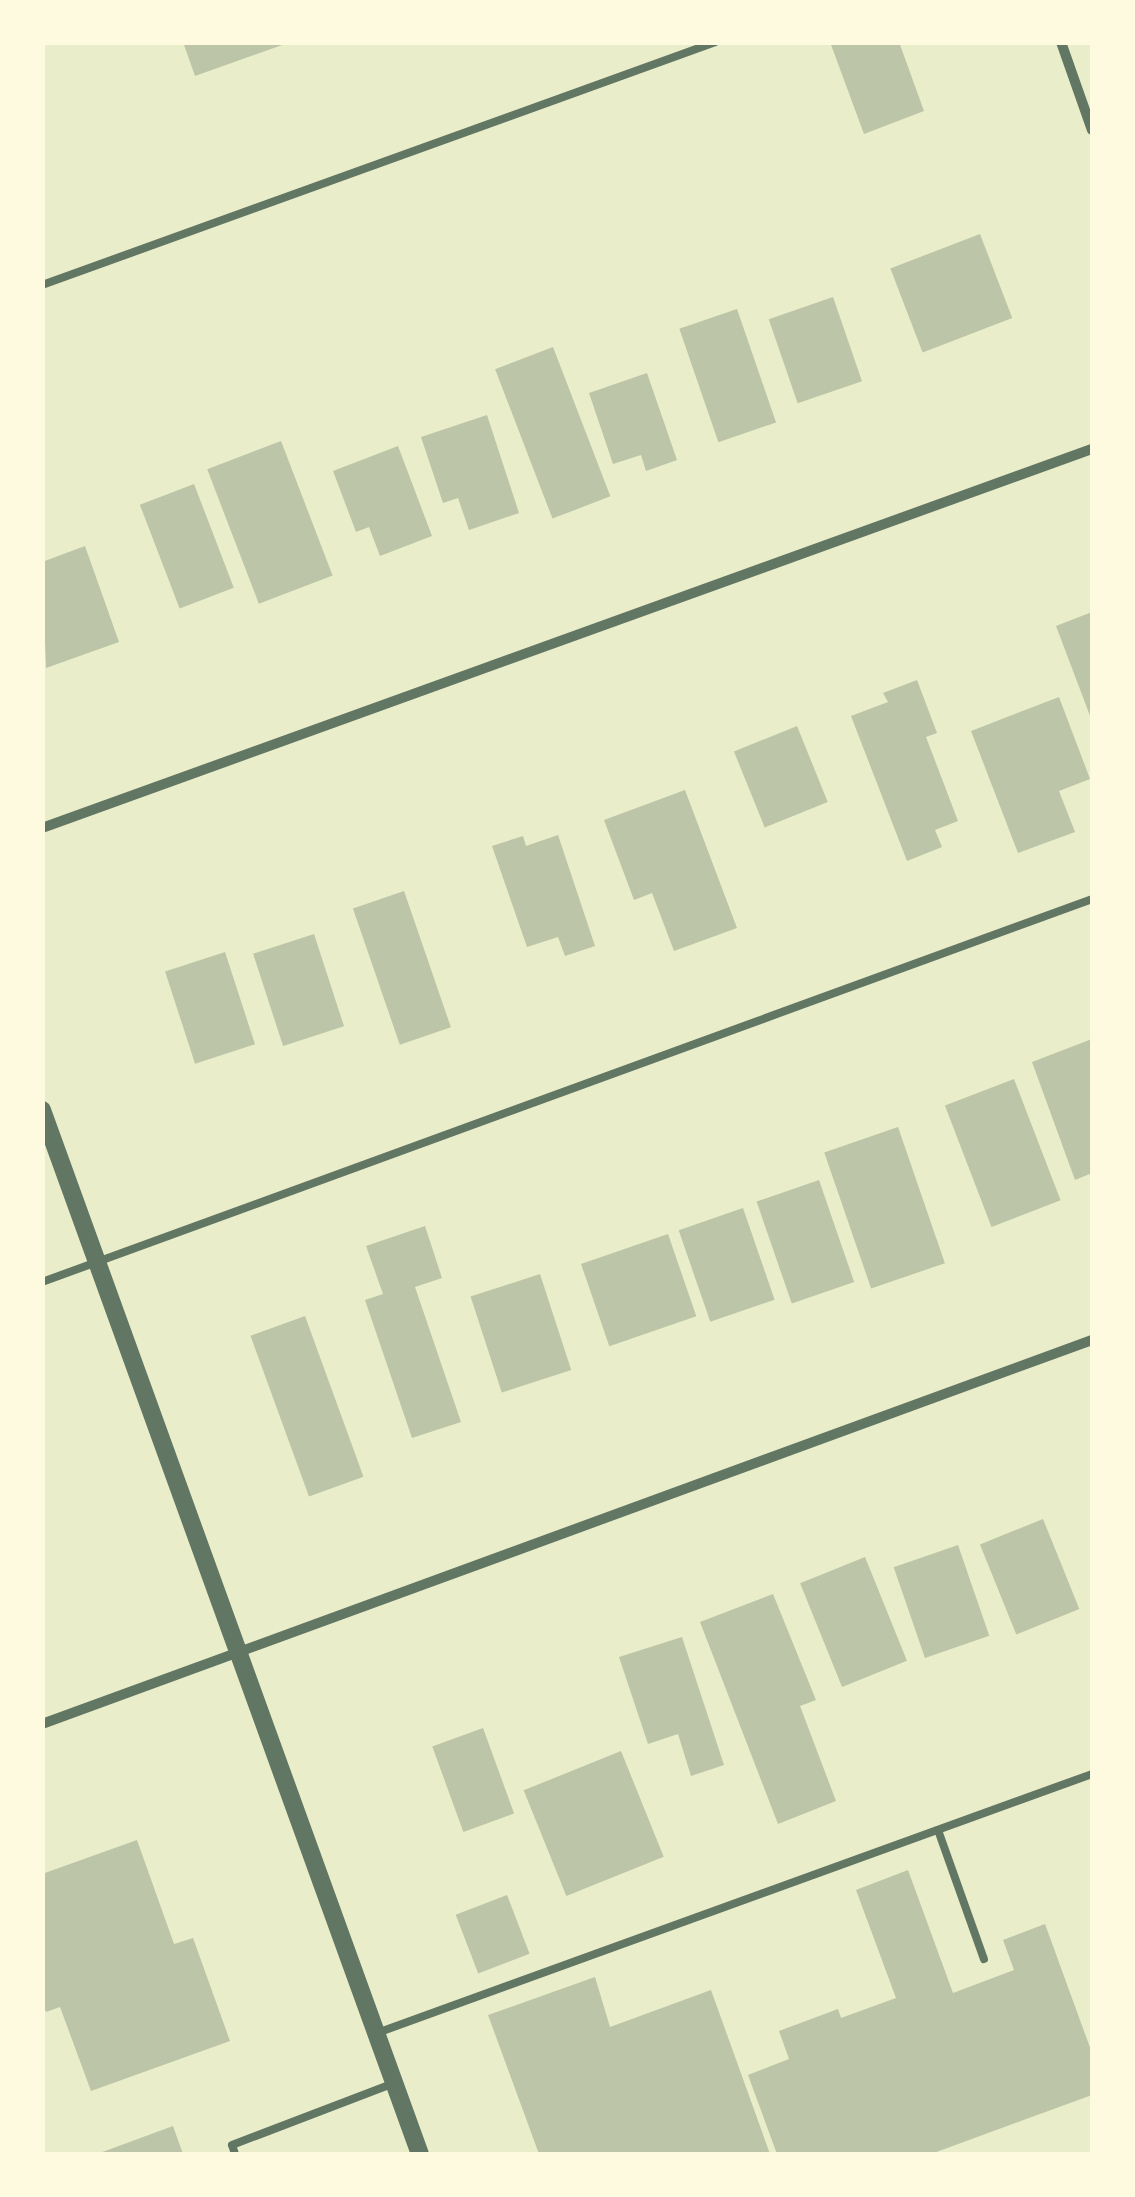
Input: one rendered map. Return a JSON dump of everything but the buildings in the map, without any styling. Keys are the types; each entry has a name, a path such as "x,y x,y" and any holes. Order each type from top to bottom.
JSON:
{"street":[{"path":"1061,42 1092,130"},
{"path":"42,828 1092,450"},
{"path":"42,1110 420,2154"},
{"path":"42,1724 1092,1340"}],"lane":[{"path":"42,285 716,42"},
{"path":"42,1282 1092,900"},
{"path":"376,2033 1092,1774"},
{"path":"938,1830 984,1959"},
{"path":"235,2154 232,2145 394,2083"}]}
